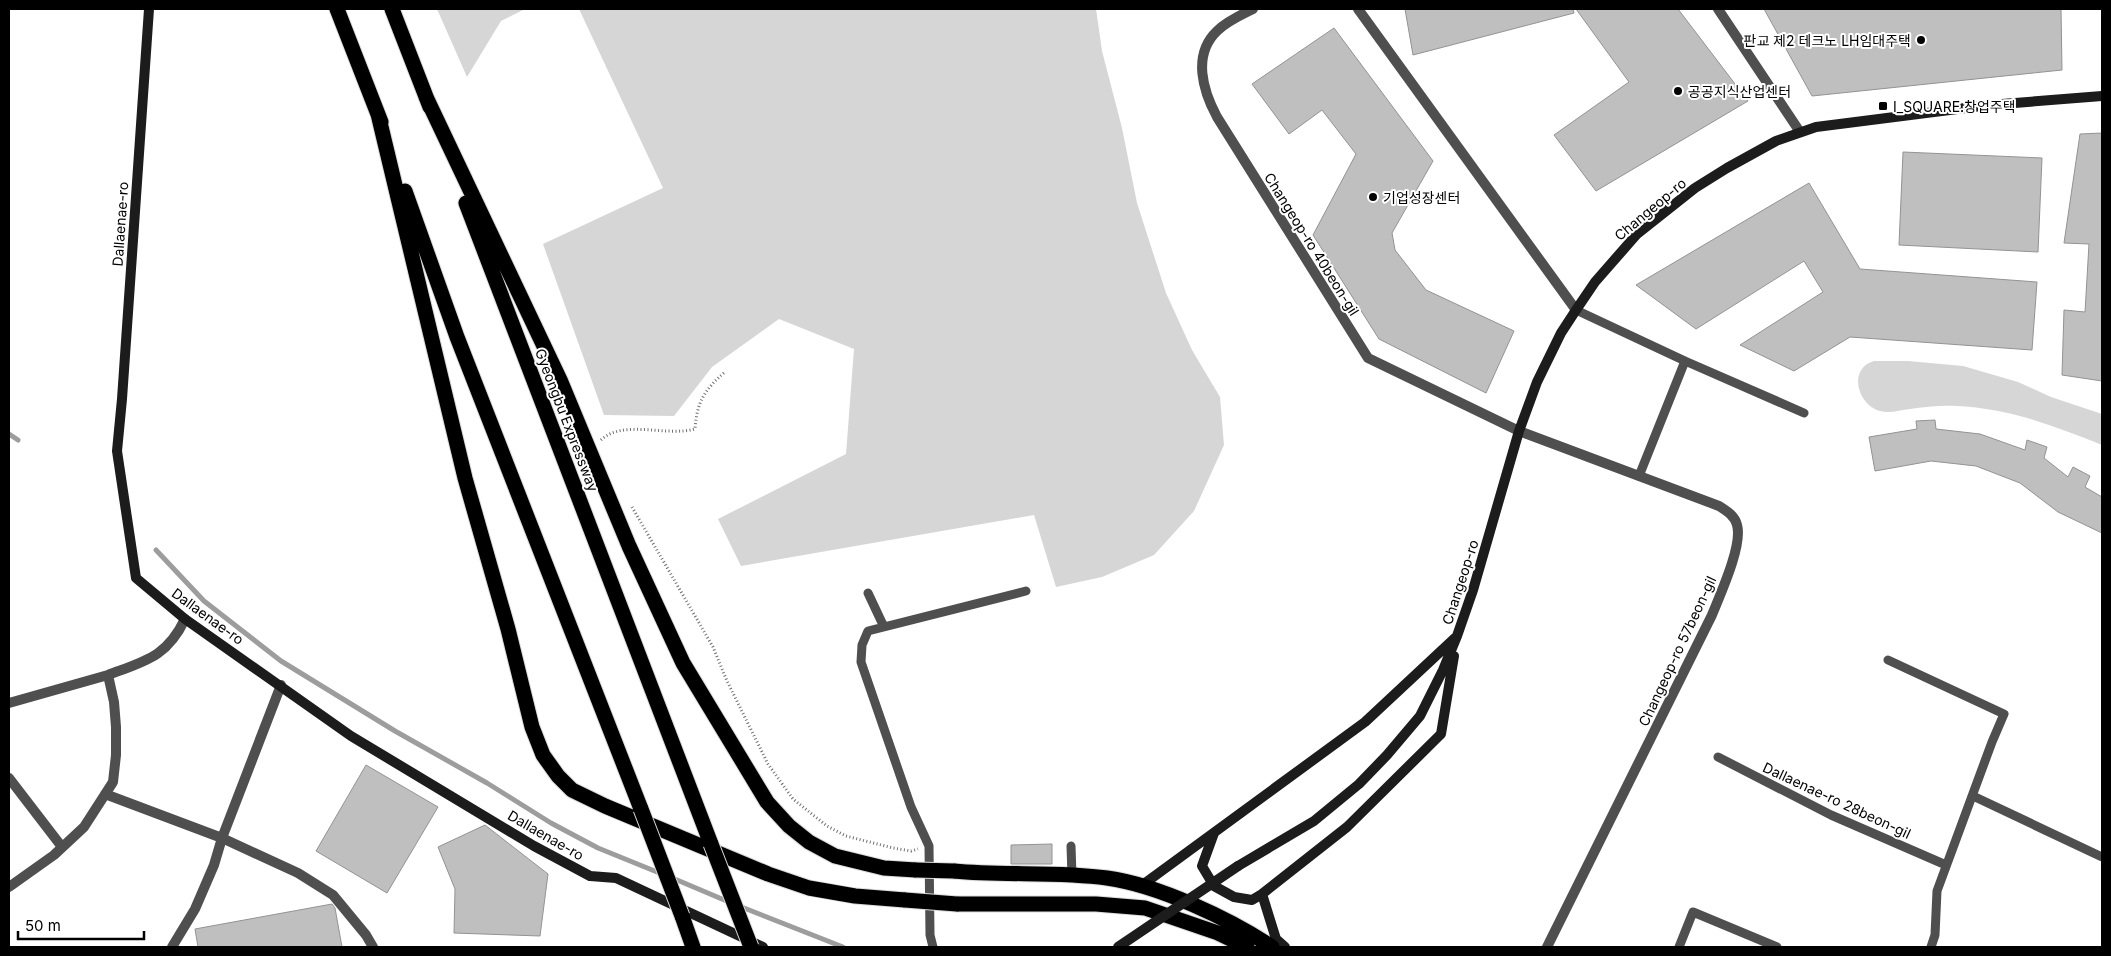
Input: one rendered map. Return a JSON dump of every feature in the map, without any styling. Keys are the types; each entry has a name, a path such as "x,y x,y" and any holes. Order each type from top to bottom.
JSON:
{"highway":[{"path":"338,9 378,114 460,346 693,947"},
{"name":"Gyeongbu Expressway","path":"392,9 752,947"},
{"path":"426,97 561,382 629,546 682,664 767,802 789,826 809,842 834,856 884,868 1108,878 1157,890 1224,919 1272,947"},
{"path":"378,114 465,478 508,629 532,726 543,754 558,776 572,790 605,806 768,874 809,888 855,896 957,904 1096,904 1145,908 1218,933 1247,947"},
{"path":"1218,933 1231,947"}],"street":[{"name":"Dallaenae-ro","path":"149,9 117,451 136,578 186,619 351,736 550,854 590,876 616,878 763,947"},
{"name":"Changeop-ro 40beon-gil","path":"1253,9 1224,25 1212,37 1206,49 1202,72 1204,91 1217,117 1364,354 1369,360 1519,432"},
{"path":"1358,9 1576,310"},
{"path":"1718,9 1800,132"},
{"name":"Changeop-ro","path":"1457,636 1473,590 1519,432 1550,355 1595,282 1637,234 1696,188 1727,168 1767,145 1800,132 1832,124 1990,105 2102,96"},
{"name":"Changeop-ro 57beon-gil","path":"1519,432 1719,506 1730,513 1737,523 1738,533 1726,581 1712,615 1547,947"},
{"path":"9,703 108,675 144,661 168,647 186,619"},
{"path":"1141,886 1365,722 1457,636"},
{"path":"1118,947 1238,866 1314,821 1359,784 1420,716 1443,670 1457,636"},
{"path":"1214,833 1202,866 1214,886 1234,897 1252,900 1347,827 1441,734 1457,636"},
{"path":"9,887 62,847 84,827 113,782 116,755 114,702 108,675"},
{"path":"172,947 195,908 214,865 222,838 281,685"},
{"path":"9,778 62,847"},
{"path":"105,794 222,838 298,873 333,895 366,935 373,947"},
{"path":"1262,894 1276,939 1284,947"}],"lane":[{"path":"1576,310 1685,361 1804,413"},
{"path":"1638,476 1685,361"},
{"path":"933,947 930,935 928,846 911,807 861,662 862,645 868,631 1026,591"},
{"path":"868,594 884,627"},
{"path":"1888,660 2004,714 1937,891 1935,935 1931,947"},
{"name":"Dallaenae-ro 28beon-gil","path":"1718,757 1832,815 1946,866"},
{"path":"1973,796 2102,857"},
{"path":"1071,846 1072,876"},
{"path":"1679,947 1693,912 1777,947"}],"path":[{"path":"601,448 600,441 607,434 617,430 683,432 695,429 696,412 703,394 725,372"},
{"path":"629,502 714,648 727,681 768,764 793,798 827,826 846,836 911,851 928,846"}],"shaded area":[{"path":"437,9 525,9 501,21 467,77"},
{"path":"579,9 1096,9 1102,51 1122,128 1137,203 1166,293 1192,350 1220,397 1224,445 1194,511 1154,555 1102,577 1056,587 1034,515 741,566 718,519 846,454 854,349 779,319 712,367 674,416 604,415 543,244 663,188"},
{"path":"1874,361 1908,361 1963,366 2018,382 2051,397 2102,414 2102,445 2031,419 1975,407 1945,406 1891,412 1880,411 1866,402 1861,395 1858,379 1860,371"}],"building":[{"path":"1405,9 1573,9 1574,13 1413,55"},
{"name":"공공지식산업센터","path":"1576,9 1678,9 1748,101 1596,191 1554,135 1629,82"},
{"name":"판교 제2 테크노 LH임대주택","path":"1764,9 2061,9 2062,70 1812,96"},
{"name":"기업성장센터","path":"1334,28 1433,161 1392,233 1395,250 1426,290 1514,331 1486,393 1379,339 1313,235 1356,154 1322,110 1289,134 1252,84"},
{"path":"2102,133 2102,381 2062,375 2064,310 2085,312 2089,244 2064,243 2080,134"},
{"path":"1903,152 2042,158 2038,252 1899,245"},
{"path":"1809,183 1860,269 2037,282 2032,350 1850,337 1794,371 1740,345 1823,292 1804,261 1696,329 1636,285"},
{"path":"1935,420 1936,429 1980,434 2025,450 2027,440 2047,447 2044,458 2068,477 2073,467 2090,476 2085,487 2102,497 2102,533 2058,512 2020,483 1976,466 1931,461 1875,471 1869,437 1917,429 1916,421"},
{"path":"366,765 438,807 387,893 316,851"},
{"path":"485,825 548,874 540,936 454,933 455,889 438,847"},
{"path":"1052,844 1052,864 1011,864 1011,845"},
{"path":"332,904 335,908 342,947 198,947 195,929"}],"waterway":[{"path":"9,434 18,440"},
{"path":"156,550 204,601 281,661 551,823 598,848 662,874"},
{"path":"670,877 729,902"},
{"path":"739,906 843,947"}],"place":[{"name":"판교 제2 테크노 LH임대주택","path":"1921,40"},
{"name":"공공지식산업센터","path":"1678,91"},
{"name":"I_SQUARE.창업주택","path":"1883,106"},
{"name":"기업성장센터","path":"1373,197"}]}
